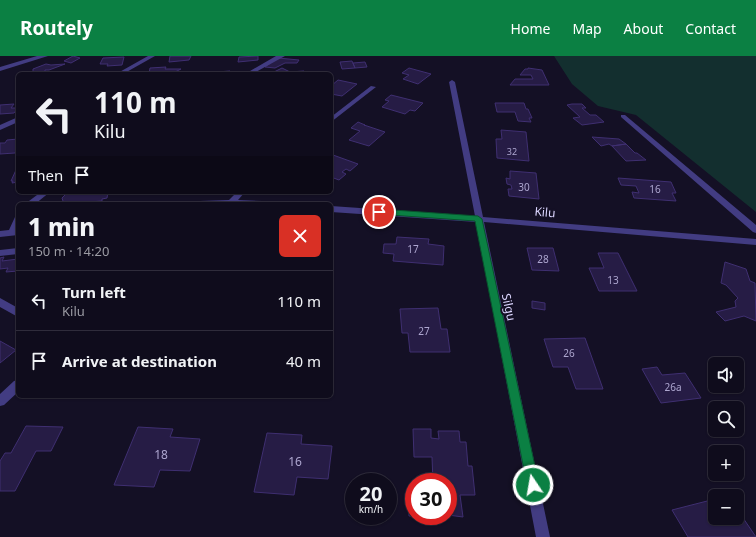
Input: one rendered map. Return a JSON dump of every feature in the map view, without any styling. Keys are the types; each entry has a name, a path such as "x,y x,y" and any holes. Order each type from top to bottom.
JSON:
{"street":[{"path":"0,69 45,56"},
{"path":"123,72 152,56"},
{"path":"251,72 275,58 282,56"},
{"name":"Silgu","path":"452,82 478,219 543,537"},
{"path":"333,118 373,87"},
{"path":"623,116 756,230"},
{"path":"0,128 16,121"},
{"path":"32,202 43,194"},
{"path":"232,202 239,194"},
{"name":"Kilu","path":"333,209 478,219 756,242"},
{"path":"0,234 15,232"},
{"path":"0,253 16,251"},
{"path":"0,302 16,312"},
{"path":"0,401 16,387"}],"green space":[{"path":"554,56 756,56 756,212 636,115 598,106 572,84"}],"building":[{"path":"73,56 80,58 71,63 64,61"},
{"path":"170,56 191,56 189,60 169,62"},
{"path":"258,56 258,60 238,62 239,57"},
{"path":"124,57 122,65 107,66 108,64 100,64 103,58"},
{"path":"278,58 299,60 297,63 285,63 275,68 265,67"},
{"path":"352,61 355,68 342,69 340,62"},
{"path":"365,62 367,67 355,68 353,63"},
{"path":"46,64 65,64 45,70 45,72 33,72 33,69"},
{"path":"166,67 165,69 181,69 175,72 149,72 150,68"},
{"path":"282,68 290,72 274,72"},
{"path":"409,68 431,74 418,84 403,79 409,75 402,73"},
{"path":"525,69 542,70 549,85 510,85 515,79 533,79 531,75 520,75"},
{"path":"338,80 357,84 342,96 333,94 333,84"},
{"path":"391,95 423,103 415,111 410,110 405,114 382,107 389,101 385,100"},
{"path":"495,103 524,103 532,118 529,118 531,122 518,121 515,112 497,112"},
{"path":"14,104 11,108 16,108 16,110 14,113 0,114 0,105"},
{"path":"582,104 586,108 582,108 590,115 596,115 604,122 582,125 573,118 580,117 567,105"},
{"path":"358,122 385,132 369,146 349,140 360,131 351,128"},
{"path":"501,130 526,132 529,161 497,158 496,139 502,139"},
{"path":"592,137 619,139 626,144 612,146 609,144 601,146"},
{"path":"16,139 16,151 15,153 0,154 0,143 5,143 7,140"},
{"path":"626,144 635,153 646,160 626,161 612,146"},
{"path":"333,155 358,164 350,171 346,169 342,172 346,174 339,180 333,178"},
{"path":"16,170 16,182 12,183 13,181 11,181"},
{"path":"510,171 536,173 539,199 509,196 508,189 512,189 511,185 507,184 506,178 510,179"},
{"path":"618,178 671,182 676,193 672,193 676,201 634,198 632,192 639,193 636,186 621,185"},
{"path":"66,194 108,194 107,198 102,199 102,201 63,202 62,198"},
{"path":"397,237 429,239 428,244 444,246 443,265 393,261 394,254 383,253 384,244 396,244"},
{"path":"527,248 553,248 559,271 532,270"},
{"path":"598,253 618,253 637,291 599,291 589,268 604,268"},
{"path":"4,257 2,261 16,259 16,271 6,272 8,268 0,269 0,258"},
{"path":"725,262 746,269 750,281 755,283 756,321 744,316 725,321 716,312 736,307 735,301 738,298 726,285 721,283"},
{"path":"532,301 545,303 545,310 532,308"},
{"path":"438,308 441,329 447,329 450,352 410,352 408,333 402,333 400,309"},
{"path":"585,338 603,389 576,389 568,367 553,367 544,339"},
{"path":"0,341 16,350 0,363"},
{"path":"657,367 662,375 685,373 701,398 661,403 642,369"},
{"path":"26,426 63,427 51,451 36,451 15,491 0,491 0,461 5,453 11,453"},
{"path":"138,427 173,429 170,437 200,439 190,471 160,470 154,487 114,485"},
{"path":"413,429 431,429 431,438 439,439 438,431 459,431 460,442 466,442 468,466 472,466 475,495 460,495 463,517 457,516 457,473 433,473 432,457 414,457"},
{"path":"267,433 302,435 301,444 332,446 328,479 297,477 294,495 254,492"},
{"path":"708,501 708,525 744,525 744,519 756,537 688,537 672,510"}],"route":[{"path":"379,212 478,219 533,485"}]}
